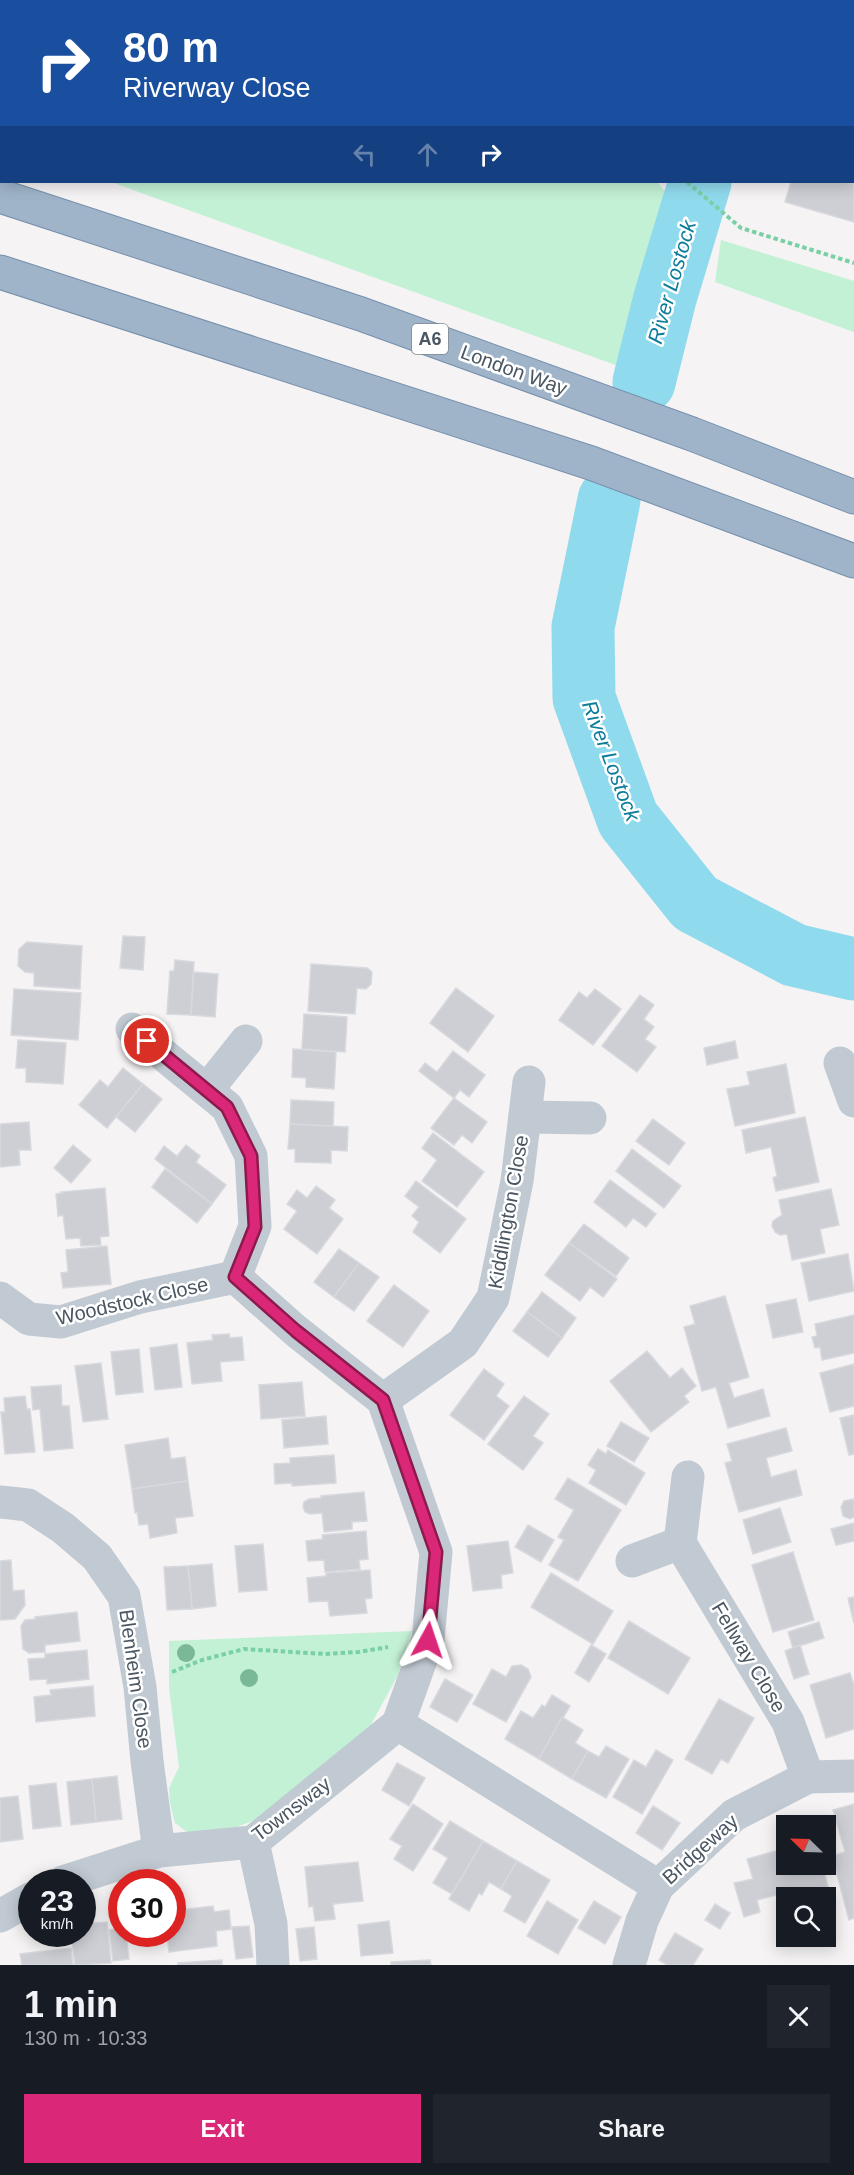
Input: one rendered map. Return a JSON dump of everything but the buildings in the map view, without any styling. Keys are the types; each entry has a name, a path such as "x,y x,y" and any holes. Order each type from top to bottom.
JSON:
{"highway":[{"name":"London Way","path":"0,196 360,314 692,434 854,497"},
{"path":"0,272 591,463 854,561"}],"street":[{"path":"132,1029 227,1107 251,1156 255,1227 235,1277 296,1331 383,1400 436,1552 428,1640 398,1724 658,1886"},
{"path":"207,1090 246,1041"},
{"path":"840,1063 854,1101"},
{"name":"Kiddlington Close","path":"383,1400 463,1343 493,1298 517,1181 529,1083"},
{"name":"Kiddlington Close","path":"525,1117 590,1118"},
{"name":"Woodstock Close","path":"0,1298 29,1319 61,1322 140,1297 235,1277"},
{"path":"632,1561 680,1543 688,1477"},
{"name":"Blenheim Close","path":"0,1502 28,1505 63,1528 97,1557 124,1596 140,1684 159,1851"},
{"name":"Fellway Close","path":"680,1543 788,1722 808,1777"},
{"name":"Townsway","path":"96,1871 159,1851 254,1842 398,1724"},
{"name":"Bridgeway","path":"629,1965 642,1922 658,1886 734,1815 808,1777 854,1776"},
{"path":"254,1842 271,1924 273,1965"},
{"path":"0,1916 18,1906"}],"path":[{"path":"688,183 741,228 854,262"},
{"path":"140,1684 201,1660 244,1649 325,1654 358,1652 428,1640"}],"green space":[{"path":"114,183 658,183 674,202 621,367"},
{"path":"721,240 854,281 854,332 715,282"},
{"path":"412,1631 398,1675 368,1730 260,1818 237,1827 190,1834 175,1823 169,1788 179,1767 169,1688 169,1641"}],"waterway":[{"name":"River Lostock","path":"644,382 665,298 700,183"},
{"name":"River Lostock","path":"609,500 583,627 584,698 628,819 695,903 794,955 854,969"}],"route":[{"path":"147,1041 227,1107 251,1156 255,1227 235,1277 296,1331 383,1400 436,1552 428,1640"}]}
